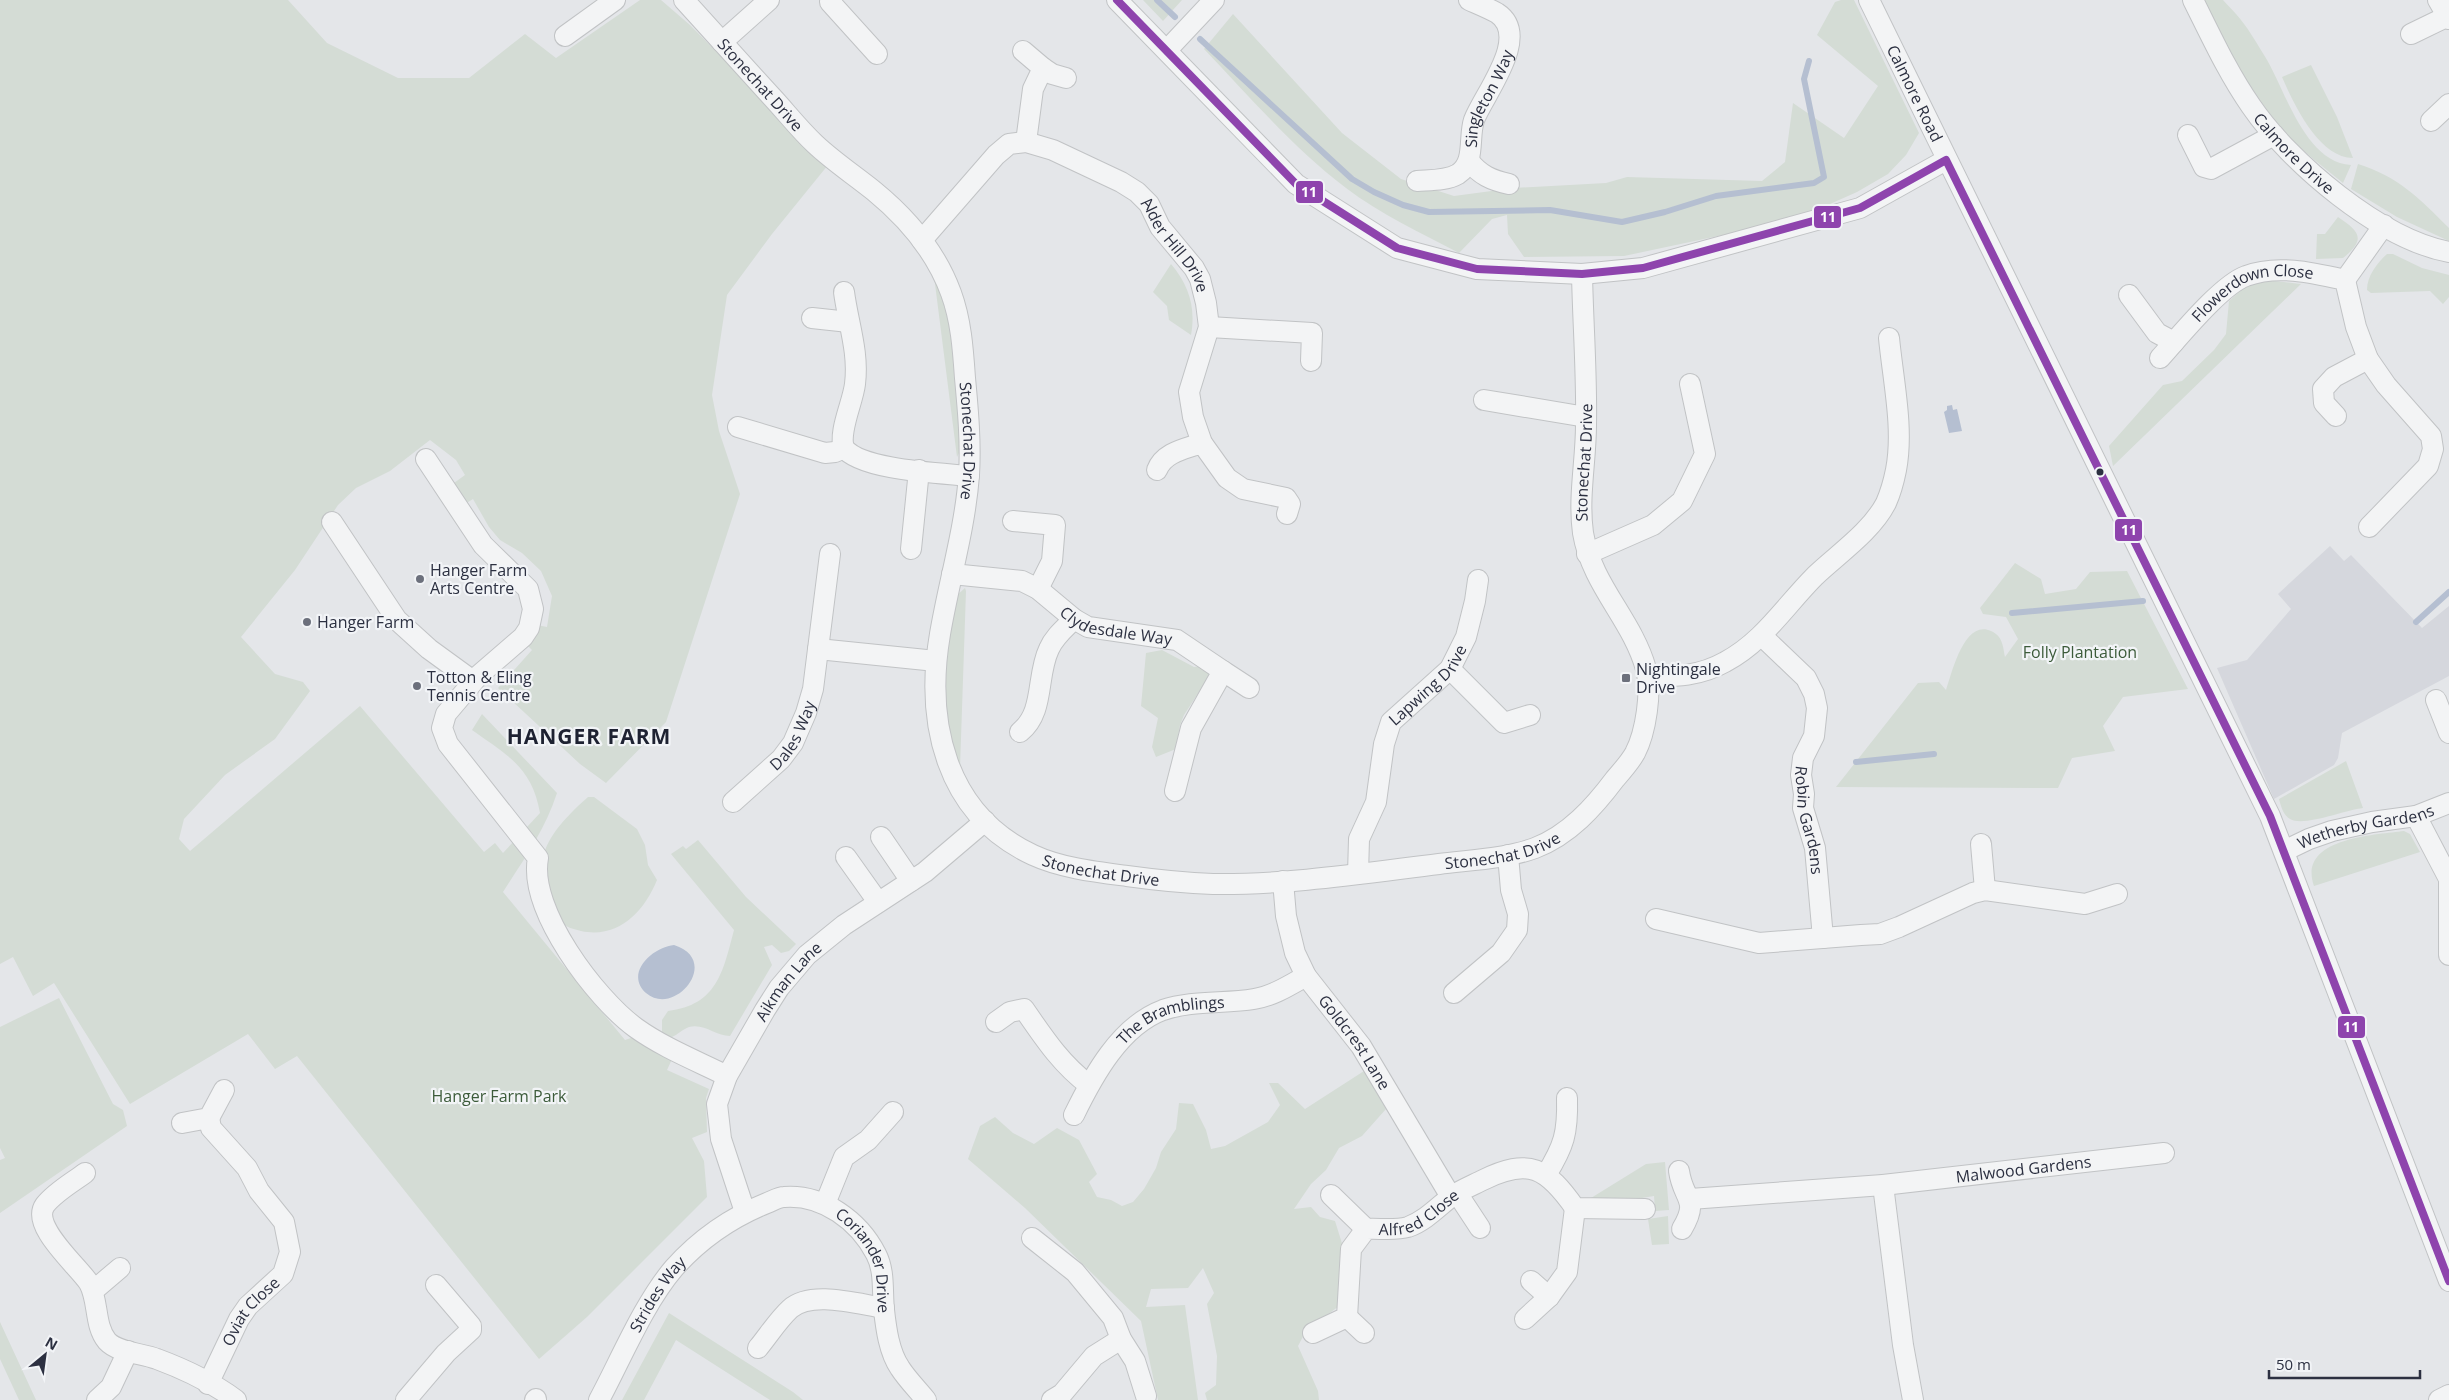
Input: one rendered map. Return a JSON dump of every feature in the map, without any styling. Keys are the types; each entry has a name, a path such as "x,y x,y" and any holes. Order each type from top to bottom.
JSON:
{"street":[{"path":"565,36 615,0"},
{"name":"Stonechat Drive","path":"684,0 816,145 901,215 922,240 939,266 951,293 959,322 969,421 969,476 936,661 937,722 946,760 964,796 985,821 999,835 1029,853 1073,867 1163,881 1216,884 1283,881 1358,874 1508,855 1536,847 1575,825 1601,798 1635,753 1647,714 1648,676 1640,650 1602,585 1587,554 1580,515 1586,417 1582,274"},
{"path":"722,42 769,0"},
{"path":"1117,0 1296,184 1398,248 1478,269 1582,274 1643,268 1860,208 1946,160"},
{"path":"1167,50 1214,0"},
{"name":"Singleton Way","path":"1416,181 1443,180 1459,173 1468,161 1474,121 1507,55 1510,38 1507,25 1498,14 1469,0"},
{"name":"Calmore Road","path":"1869,0 2266,808 2443,1248 2449,1280"},
{"name":"Calmore Drive","path":"2193,0 2230,72 2251,106 2274,135 2340,195 2384,225 2413,241 2449,252"},
{"path":"831,1 877,54"},
{"path":"2411,34 2444,12"},
{"path":"1023,51 1052,74 1066,78"},
{"path":"922,240 996,156 1009,144 1026,142 1033,89 1043,68"},
{"path":"2432,121 2449,104"},
{"path":"2188,135 2204,167 2211,169 2274,135"},
{"name":"Alder Hill Drive","path":"1026,142 1053,150 1090,166 1121,182 1143,198 1149,204 1164,233 1194,268 1200,279 1209,327 1189,392 1193,418 1202,443 1227,478 1243,489 1286,498 1290,504 1287,514"},
{"path":"1468,161 1479,174 1494,181 1509,184"},
{"name":"Flowerdown Close","path":"2369,527 2428,466 2441,447 2386,385 2368,359 2356,327 2345,280 2384,225"},
{"name":"Flowerdown Close","path":"2160,358 2231,284 2246,276 2270,271 2288,271 2315,273 2345,280"},
{"path":"844,292 856,350 857,373 842,437 844,448 857,458 919,470 969,476"},
{"name":"Flowerdown Close","path":"2129,295 2157,333 2174,342"},
{"path":"812,318 849,322"},
{"path":"1209,327 1312,326 1311,361"},
{"path":"1648,676 1677,677 1702,673 1742,652 1762,636 1816,576 1857,539 1886,503 1896,470 1898,433 1889,338"},
{"path":"2336,416 2324,404 2323,389 2334,377 2368,359"},
{"path":"1587,554 1654,525 1682,501 1705,454 1690,384"},
{"path":"1484,400 1586,417"},
{"path":"738,427 825,452 835,452 844,448"},
{"path":"1157,470 1161,461 1171,454 1202,443"},
{"path":"426,459 483,545 492,556 522,581 532,599 532,618 523,637 473,681 444,718 444,735 448,744 538,858 537,879 545,907 559,935 599,994 636,1028 727,1076"},
{"path":"911,549 919,470"},
{"path":"1013,521 1055,525 1052,561 1038,589"},
{"path":"332,522 397,620 429,649 473,681"},
{"name":"Dales Way","path":"734,802 772,769 793,743 811,700 830,554"},
{"name":"Clydesdale Way","path":"952,574 1022,582 1038,589 1074,619 1088,627 1177,640 1248,688"},
{"name":"Lapwing Drive","path":"1358,874 1359,839 1376,802 1384,744 1391,722 1450,669 1466,636 1478,580"},
{"path":"1020,732 1029,725 1035,714 1048,650 1054,639 1074,619"},
{"name":"Robin Gardens","path":"1762,636 1806,678 1814,694 1817,708 1814,736 1803,758 1801,775 1804,794 1803,808 1815,848 1823,938"},
{"path":"818,649 936,661"},
{"path":"1450,669 1504,723 1530,715"},
{"path":"1175,791 1191,728 1223,672"},
{"path":"2436,700 2449,733"},
{"name":"Wetherby Gardens","path":"2284,851 2332,831 2416,816 2449,803"},
{"path":"2416,816 2449,879 2449,955"},
{"name":"Aikman Lane","path":"746,1212 717,1121 719,1094 727,1076 769,1003 795,969 824,941 911,881 962,842 985,821"},
{"path":"881,837 911,881"},
{"path":"1981,844 1985,890"},
{"path":"1454,993 1501,953 1517,930 1518,914 1510,890 1508,855"},
{"path":"846,857 878,902"},
{"name":"Goldcrest Lane","path":"1283,881 1286,916 1294,953 1306,976 1362,1046 1454,1195 1480,1228"},
{"path":"1656,919 1759,943 1880,934 1973,893 1985,890 2085,904 2117,894"},
{"name":"The Bramblings","path":"1074,1115 1089,1085 1119,1043 1141,1022 1164,1010 1209,1003 1256,999 1281,990 1306,976"},
{"path":"996,1022 1010,1012 1024,1009 1052,1051 1069,1070 1089,1085"},
{"path":"182,1123 209,1118 224,1090"},
{"path":"1546,1176 1561,1150 1568,1123 1568,1098"},
{"path":"825,1204 844,1157 868,1140 893,1112"},
{"name":"Oviat Close","path":"208,1384 239,1319 248,1306 283,1274 290,1252 284,1222 259,1191 247,1168 211,1128 209,1118"},
{"name":"Malwood Gardens","path":"1690,1199 1883,1185 2164,1153"},
{"name":"Alfred Close","path":"1347,1317 1351,1249 1366,1229 1408,1227 1425,1218 1454,1195 1511,1168 1527,1168 1546,1176 1558,1185 1575,1208"},
{"path":"1680,1171 1681,1186 1690,1199 1691,1214 1682,1229"},
{"path":"85,1173 48,1202 42,1212 42,1220 52,1238 84,1275 93,1291 101,1330 108,1342 115,1347 169,1364 236,1400"},
{"path":"1883,1185 1903,1344 1913,1400"},
{"name":"Coriander Drive","path":"746,1212 783,1196 807,1199 825,1204 845,1217 864,1235 877,1255 883,1282 888,1336 899,1367 926,1400"},
{"path":"1331,1196 1366,1229"},
{"path":"1525,1319 1549,1297 1567,1272 1575,1208 1645,1210"},
{"name":"Strides Way","path":"599,1400 651,1303 675,1268 696,1247 746,1212"},
{"path":"1032,1238 1074,1272 1112,1318 1121,1338 1136,1361 1146,1396"},
{"path":"93,1291 120,1268"},
{"path":"1530,1281 1549,1297"},
{"path":"414,1397 446,1354 471,1330 470,1326 436,1285"},
{"path":"758,1348 789,1310 800,1302 817,1299 884,1308"},
{"path":"1313,1332 1347,1317 1364,1333"},
{"path":"1052,1400 1062,1394 1094,1356 1121,1338"},
{"path":"97,1400 111,1388 128,1351"},
{"path":"2439,1400 2449,1395"}],"shaded area":[{"path":"2330,546 2344,561 2351,555 2422,628 2449,606 2449,676 2342,733 2338,758 2334,765 2274,799 2217,668 2247,660 2291,609 2278,594"}],"green space":[{"name":"Hanger Farm Park","path":"0,0 288,0 327,43 398,78 469,78 525,34 556,58 640,0 661,0 690,25 828,165 772,234 727,295 712,395 719,431 740,494 666,722 606,783 580,764 498,688 532,650 522,640 532,624 547,627 552,596 541,571 522,553 500,540 489,527 473,499 465,504 454,483 465,475 456,460 430,440 390,471 356,488 338,505 295,570 241,637 275,674 303,682 310,691 275,739 225,775 184,819 179,839 190,851 360,706 484,852 495,843 503,853 540,813 531,784 524,773 507,755 472,730 482,714 557,793 540,832 503,892 625,1040 637,1036 673,1057 667,1070 709,1089 706,1098 707,1132 692,1138 704,1161 707,1197 587,1317 539,1359 297,1056 275,1069 248,1034 130,1104 54,983 33,996 13,957 0,964"},
{"path":"1143,0 1182,0 1163,21"},
{"path":"1854,0 1919,133 1906,155 1888,174 1857,192 1812,212 1737,232 1624,256 1524,257 1508,234 1507,215 1492,219 1459,253 1401,223 1359,197 1327,173 1272,122 1204,49 1233,14 1342,133 1401,179 1454,196 1514,188 1606,183 1627,177 1762,181 1785,162 1793,103 1844,138 1878,86 1817,35 1835,2"},
{"path":"2204,0 2223,0 2244,24 2272,69 2288,104 2308,138 2335,161 2351,165 2343,183 2292,140 2264,111 2239,71"},
{"path":"2311,65 2337,117 2353,158 2340,155 2329,149 2318,139 2293,101 2282,77"},
{"path":"2358,164 2385,175 2418,198 2449,228 2449,241 2397,217 2351,189"},
{"path":"2338,217 2355,231 2358,240 2355,246 2343,258 2316,259 2317,234 2325,234"},
{"path":"2387,254 2393,254 2422,268 2449,275 2449,297 2443,304 2430,291 2371,293 2367,290 2367,285 2371,275"},
{"path":"1171,264 1182,280 1190,297 1193,315 1191,335 1169,320 1167,306 1153,292"},
{"path":"934,276 951,320 961,449 957,457"},
{"path":"2265,280 2301,284 2113,466 2109,446 2163,385 2182,381 2214,350 2226,334 2229,301 2249,283"},
{"name":"Folly Plantation","path":"2015,563 2041,579 2045,594 2076,589 2090,572 2127,571 2188,689 2123,697 2103,726 2115,751 2072,758 2058,788 1836,787 1918,683 1939,682 1946,690 1961,650 1966,640 1973,633 1982,629 1995,633 2002,642 2005,657 2018,639 2006,617 1983,614 1980,608"},
{"path":"965,588 960,768 945,723 944,661 956,596"},
{"path":"1162,650 1194,667 1201,666 1210,675 1184,715 1180,725 1176,749 1156,757 1152,747 1158,718 1141,706 1146,653"},
{"path":"2346,761 2363,808 2305,821 2296,821 2286,815 2279,799"},
{"path":"588,797 594,797 637,829 645,845 648,865 657,880 652,892 637,912 628,921 607,931 581,931 565,925 561,921 554,906 543,863 545,850 554,833 567,817"},
{"path":"2404,831 2410,834 2420,852 2314,886 2312,870 2317,858 2327,849 2341,842 2358,838"},
{"path":"698,840 746,897 796,944 789,951 781,953 772,945 764,947 772,965 730,1036 694,1026 672,1037 662,1034 662,1020 668,1011 684,1008 708,994 721,973 734,930 671,854 683,846 686,849"},
{"path":"59,998 113,1104 123,1110 127,1126 0,1213 0,1160 5,1158 0,1148 0,1027"},
{"path":"1364,1071 1386,1109 1362,1136 1339,1148 1326,1170 1311,1184 1294,1209 1311,1207 1320,1217 1335,1221 1345,1253 1339,1306 1306,1331 1298,1346 1318,1391 1319,1400 1207,1400 1205,1393 1216,1385 1217,1356 1207,1304 1214,1293 1203,1268 1188,1288 1151,1289 1146,1307 1185,1305 1198,1400 1158,1400 1141,1321 1025,1208 968,1159 980,1126 995,1117 1013,1133 1034,1144 1057,1128 1079,1140 1097,1174 1089,1182 1097,1197 1111,1200 1122,1206 1133,1202 1144,1189 1156,1168 1161,1152 1176,1129 1179,1103 1193,1104 1206,1130 1211,1149 1225,1146 1268,1122 1280,1105 1269,1083 1278,1083 1305,1109"},
{"path":"1665,1162 1669,1210 1655,1211 1654,1196 1612,1203 1591,1198 1646,1164"},
{"path":"1668,1216 1669,1244 1652,1245 1648,1219"},
{"path":"669,1313 803,1400 770,1400 676,1340 644,1400 622,1400"},
{"path":"0,1322 36,1400 19,1400 0,1359"}],"water":[{"path":"1952,405 1953,410 1957,409 1962,431 1949,433 1944,412 1947,410 1947,406"},
{"path":"674,945 688,952 694,962 694,973 689,984 680,993 669,998 657,999 646,993 640,985 638,977 640,970 650,956 666,947"}],"waterway":[{"path":"1157,0 1175,17"},
{"path":"1200,39 1352,179 1374,192 1403,205 1429,212 1550,210 1622,222 1665,212 1716,196 1814,183 1824,177 1804,79 1809,61"},
{"path":"2416,622 2449,592"},
{"path":"2012,613 2143,601"},
{"path":"1856,762 1934,754"}],"transit line":[{"name":"11","path":"1117,0 1296,184 1397,248 1477,269 1582,274 1643,268 1860,208 1946,160 2270,816 2449,1281"}],"place":[{"name":"Hanger Farm Arts Centre","path":"420,579"},
{"name":"Hanger Farm","path":"307,622"},
{"name":"Nightingale Drive","path":"1626,678"},
{"name":"Totton & Eling Tennis Centre","path":"417,686"}],"district":[{"name":"HANGER FARM","path":"589,736"}]}
